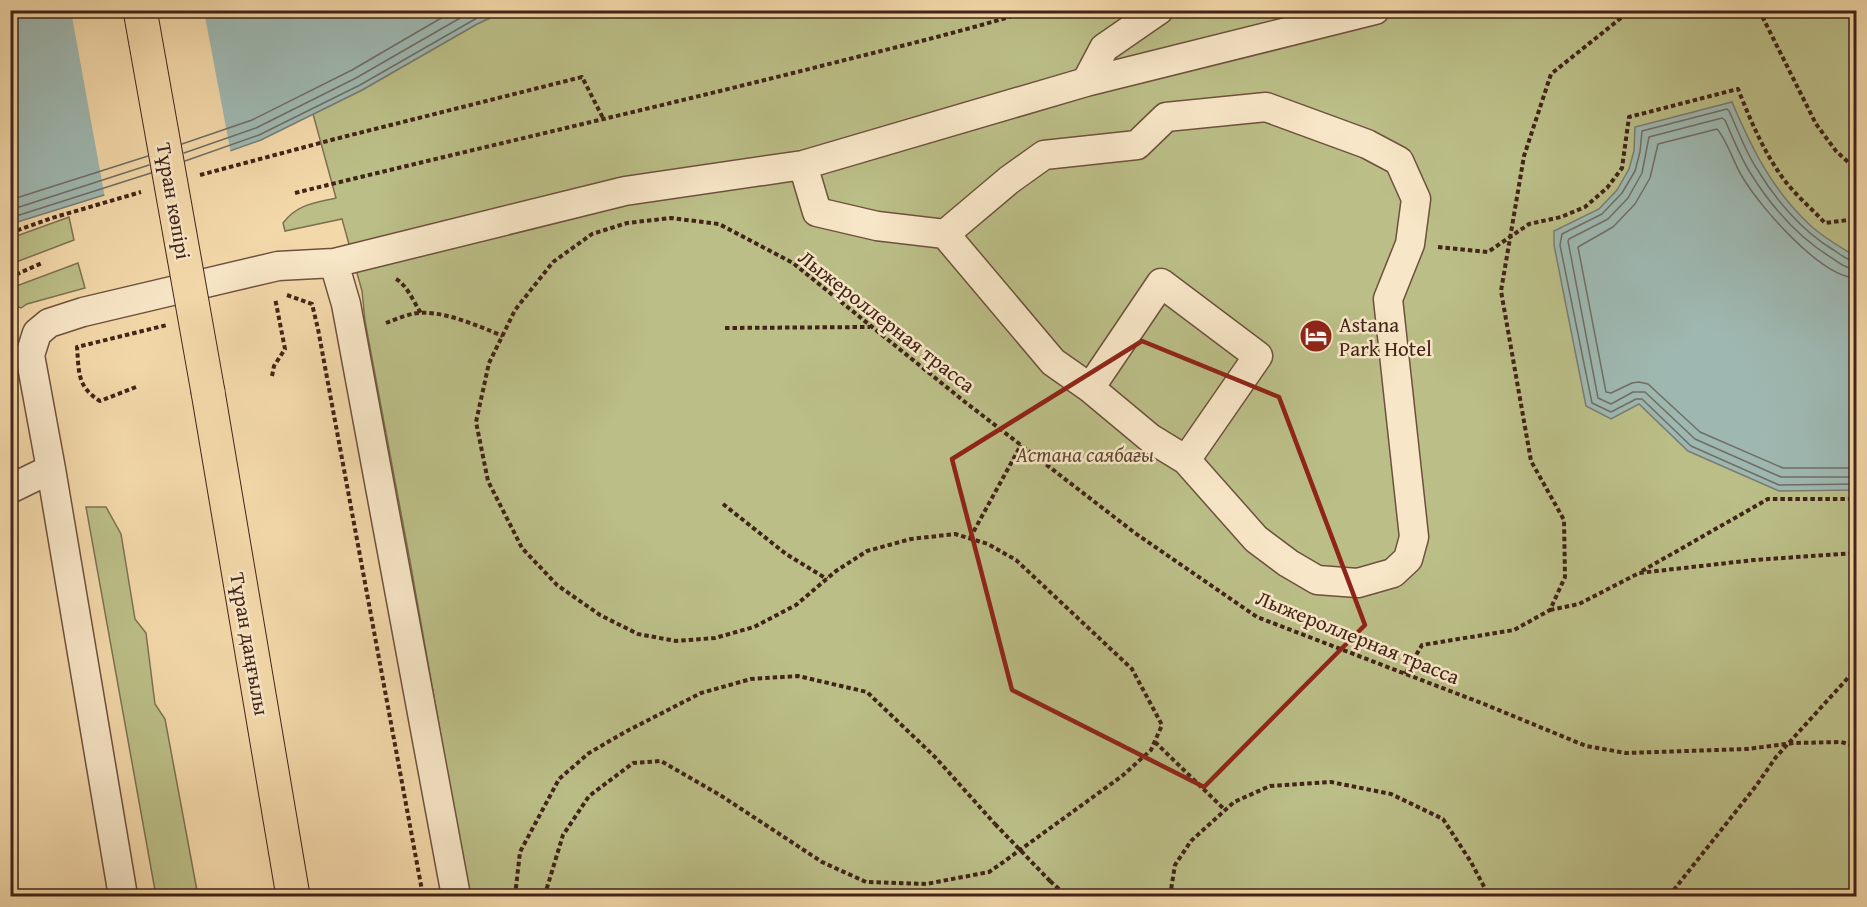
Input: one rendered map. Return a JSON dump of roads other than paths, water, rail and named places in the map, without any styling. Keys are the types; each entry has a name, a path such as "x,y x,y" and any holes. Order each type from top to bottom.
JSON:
{"main road":[{"name":"Тұран көпірі","path":"140,10 208,392"},
{"name":"Тұран даңғылы","path":"208,392 293,897"}],"street":[{"path":"1086,82 1104,48 1159,10"},
{"path":"123,897 30,356 37,333 49,323 83,312 278,266 334,263 626,191 803,165 1086,82 1375,10"},
{"path":"803,165 817,212 878,226 945,234 1053,362 1090,388 1150,438 1186,460 1256,539 1288,563 1317,580 1358,583 1393,573 1408,560 1414,537 1388,299 1410,244 1416,199 1399,161 1367,144 1266,107 1166,117 1137,145 1044,155 1009,180 945,234"},
{"path":"334,263 348,316 456,897"},
{"path":"1090,388 1161,283 1258,356 1186,460"},
{"path":"10,489 51,470"}],"water":[{"path":"11,11 505,11 477,24 362,90 261,140 117,191 11,224"},
{"path":"1732,102 1764,168 1785,198 1816,230 1856,257 1856,490 1779,491 1688,451 1639,404 1611,419 1586,406 1554,245 1554,231 1599,209 1617,190 1629,169 1634,151 1635,127"}],"place":[{"name":"Astana Park Hotel","path":"1316,336"}],"park label":[{"name":"Астана саябағы","path":"1085,454"}]}
